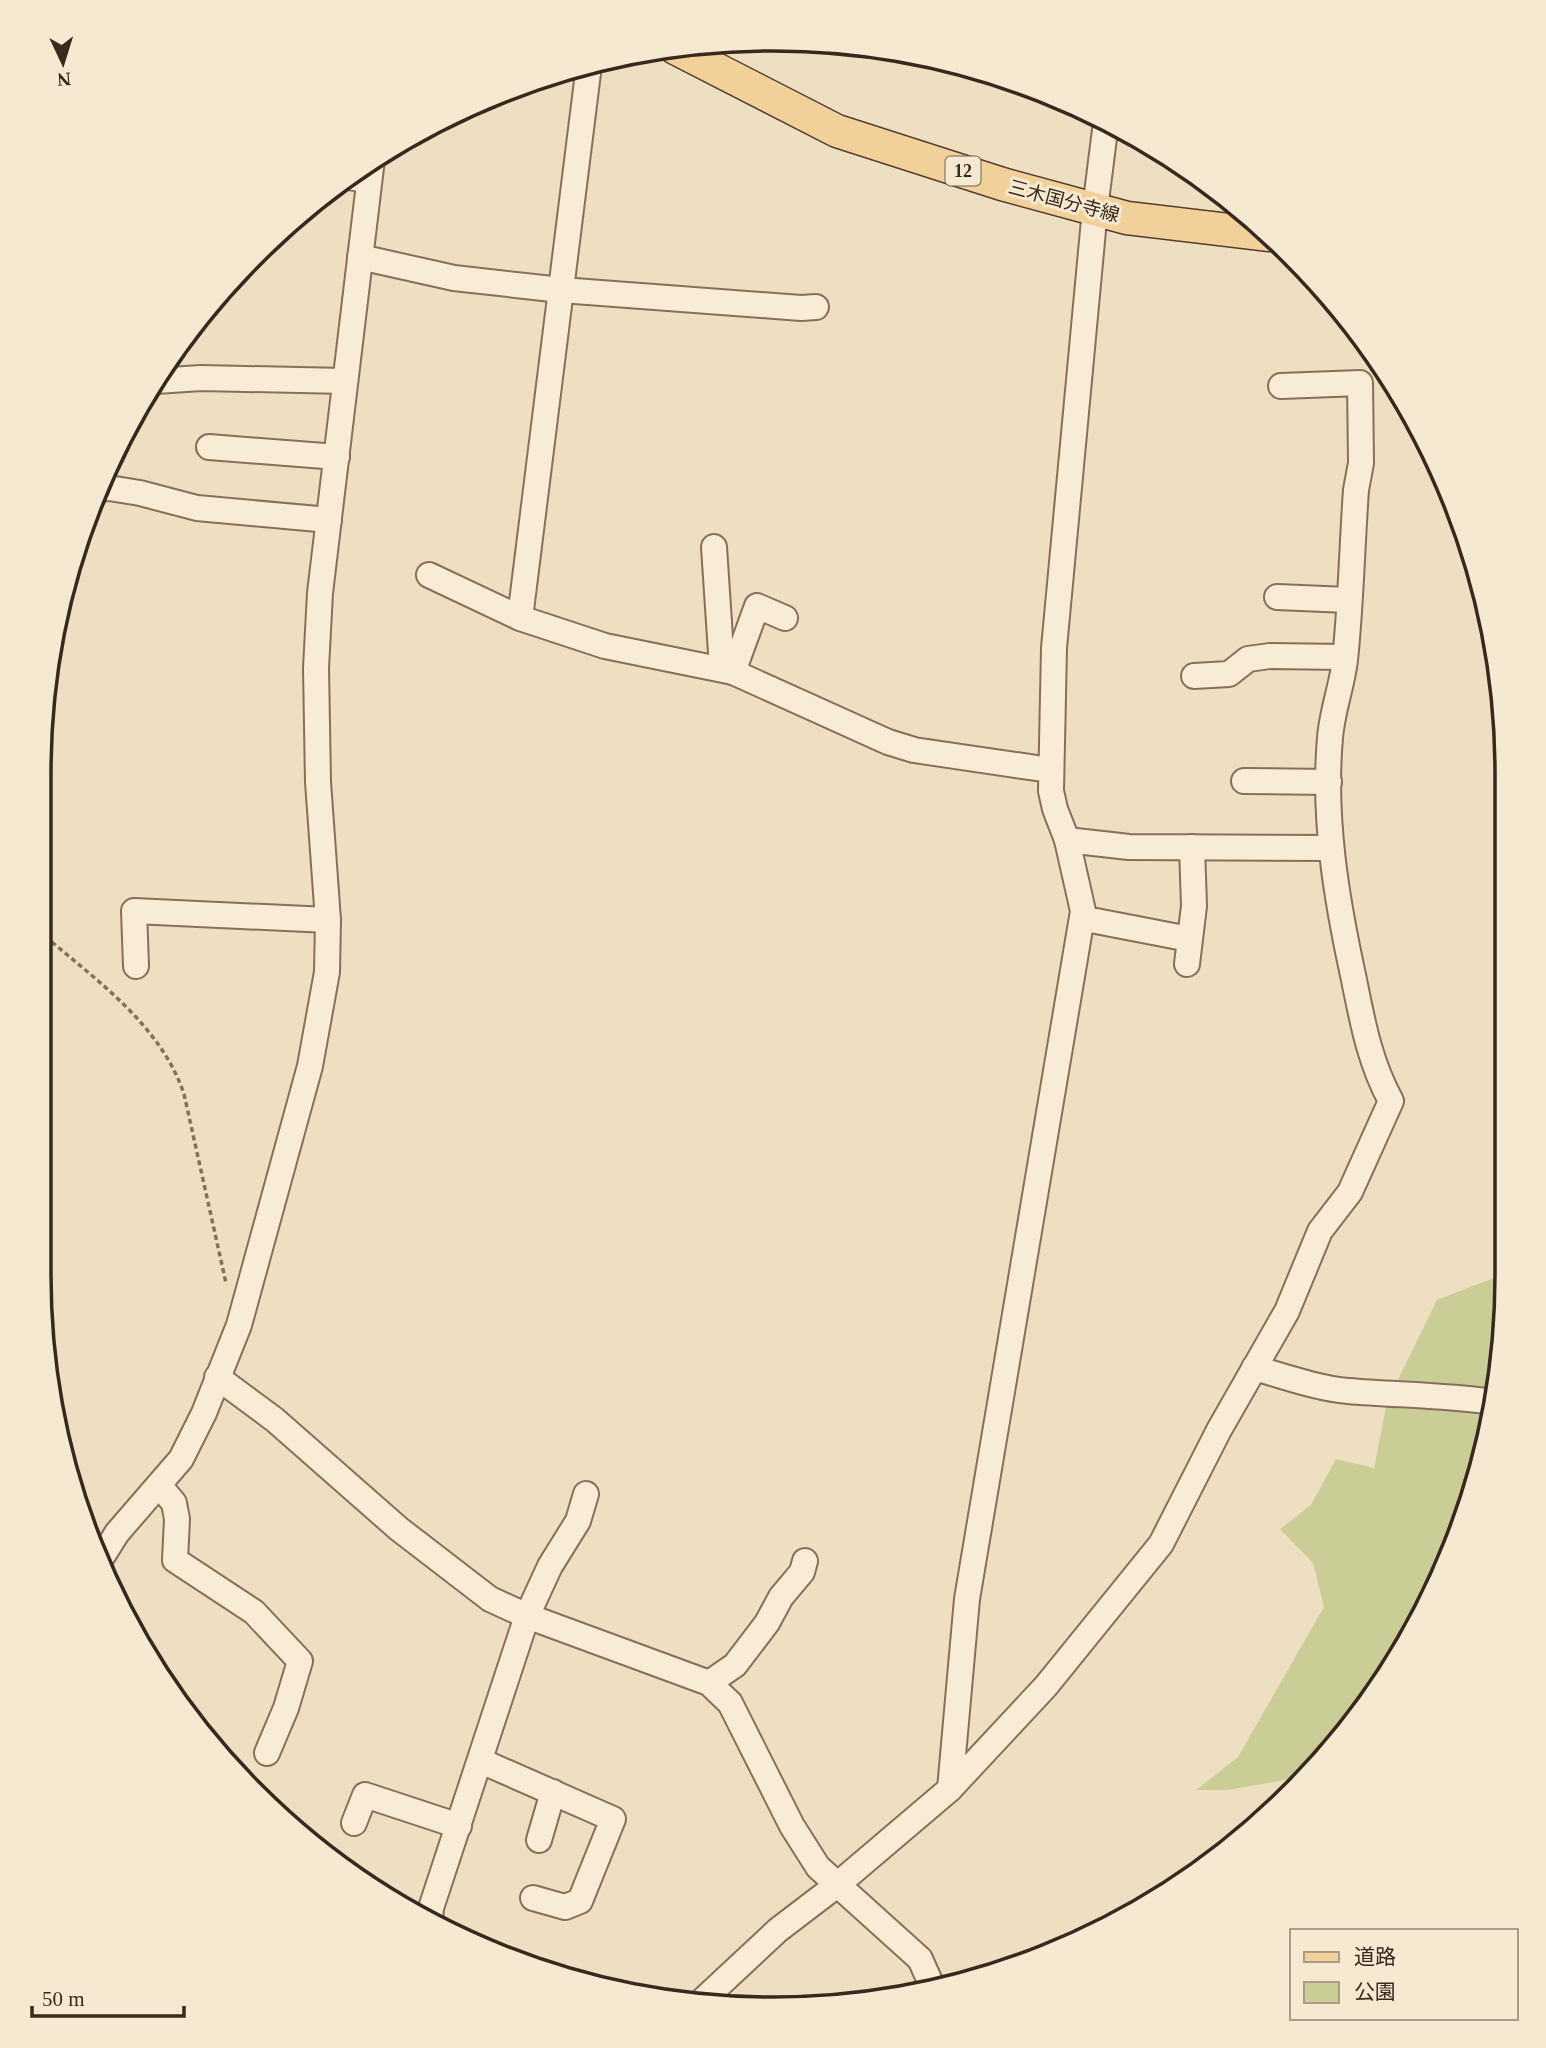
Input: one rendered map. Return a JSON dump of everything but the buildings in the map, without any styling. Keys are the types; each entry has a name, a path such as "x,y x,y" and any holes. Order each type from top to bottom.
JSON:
{"main road":[{"name":"三木国分寺線","path":"690,56 837,131 1002,184 1127,218 1252,233"}],"street":[{"path":"520,618 588,75"},
{"path":"950,1789 967,1599 1083,911 1067,840 1055,809 1050,770 1054,648 1095,209 1105,132"},
{"path":"106,1551 117,1533 181,1459 204,1413 239,1325 310,1066 327,972 328,920 318,782 316,668 320,593 360,257 363,179"},
{"path":"360,257 454,278 561,290 816,307"},
{"path":"167,380 201,378 345,381"},
{"path":"708,1994 778,1930 837,1885 950,1789 1046,1686 1161,1544 1254,1367 1287,1311 1320,1231 1350,1192 1391,1101 1368,1047 1340,918 1331,848 1330,737 1345,657 1356,490 1361,463 1360,383 1282,386"},
{"path":"209,447 337,457"},
{"path":"110,488 141,493 197,508 329,520"},
{"path":"714,547 728,670"},
{"path":"429,575 520,618 605,646 728,670 888,742 914,750 1050,770"},
{"path":"1277,597 1348,600"},
{"path":"728,670 757,606 785,618"},
{"path":"1194,676 1229,674 1248,659 1270,656 1345,657"},
{"path":"1244,781 1329,782"},
{"path":"1067,840 1129,847 1331,848"},
{"path":"1096,921 1188,951 1194,906 1192,847"},
{"path":"136,965 134,912 328,920"},
{"path":"1254,1367 1317,1386 1347,1391 1425,1394 1484,1401"},
{"path":"217,1377 275,1420 399,1529 490,1600 709,1683 730,1703 792,1826 818,1867 920,1959 929,1980"},
{"path":"159,1485 174,1503 177,1519 175,1560 254,1612 300,1661 286,1708 267,1753"},
{"path":"431,1910 527,1616 550,1566 578,1521 586,1493"},
{"path":"709,1683 734,1665 767,1623 782,1597 803,1572 805,1560"},
{"path":"481,1761 613,1819 580,1901 565,1907 533,1898"},
{"path":"539,1840 553,1792"},
{"path":"354,1823 365,1795 459,1826"}],"path":[{"path":"51,941 124,1005 164,1050 176,1071 184,1094 227,1286"}],"green space":[{"path":"1495,1277 1494,1322 1485,1391 1398,1380 1437,1300"},
{"path":"1387,1402 1481,1412 1471,1462 1457,1507 1421,1594 1374,1676 1346,1715 1291,1779 1227,1790 1196,1790 1238,1757 1324,1607 1313,1563 1280,1529 1311,1505 1336,1459 1374,1468"}]}
